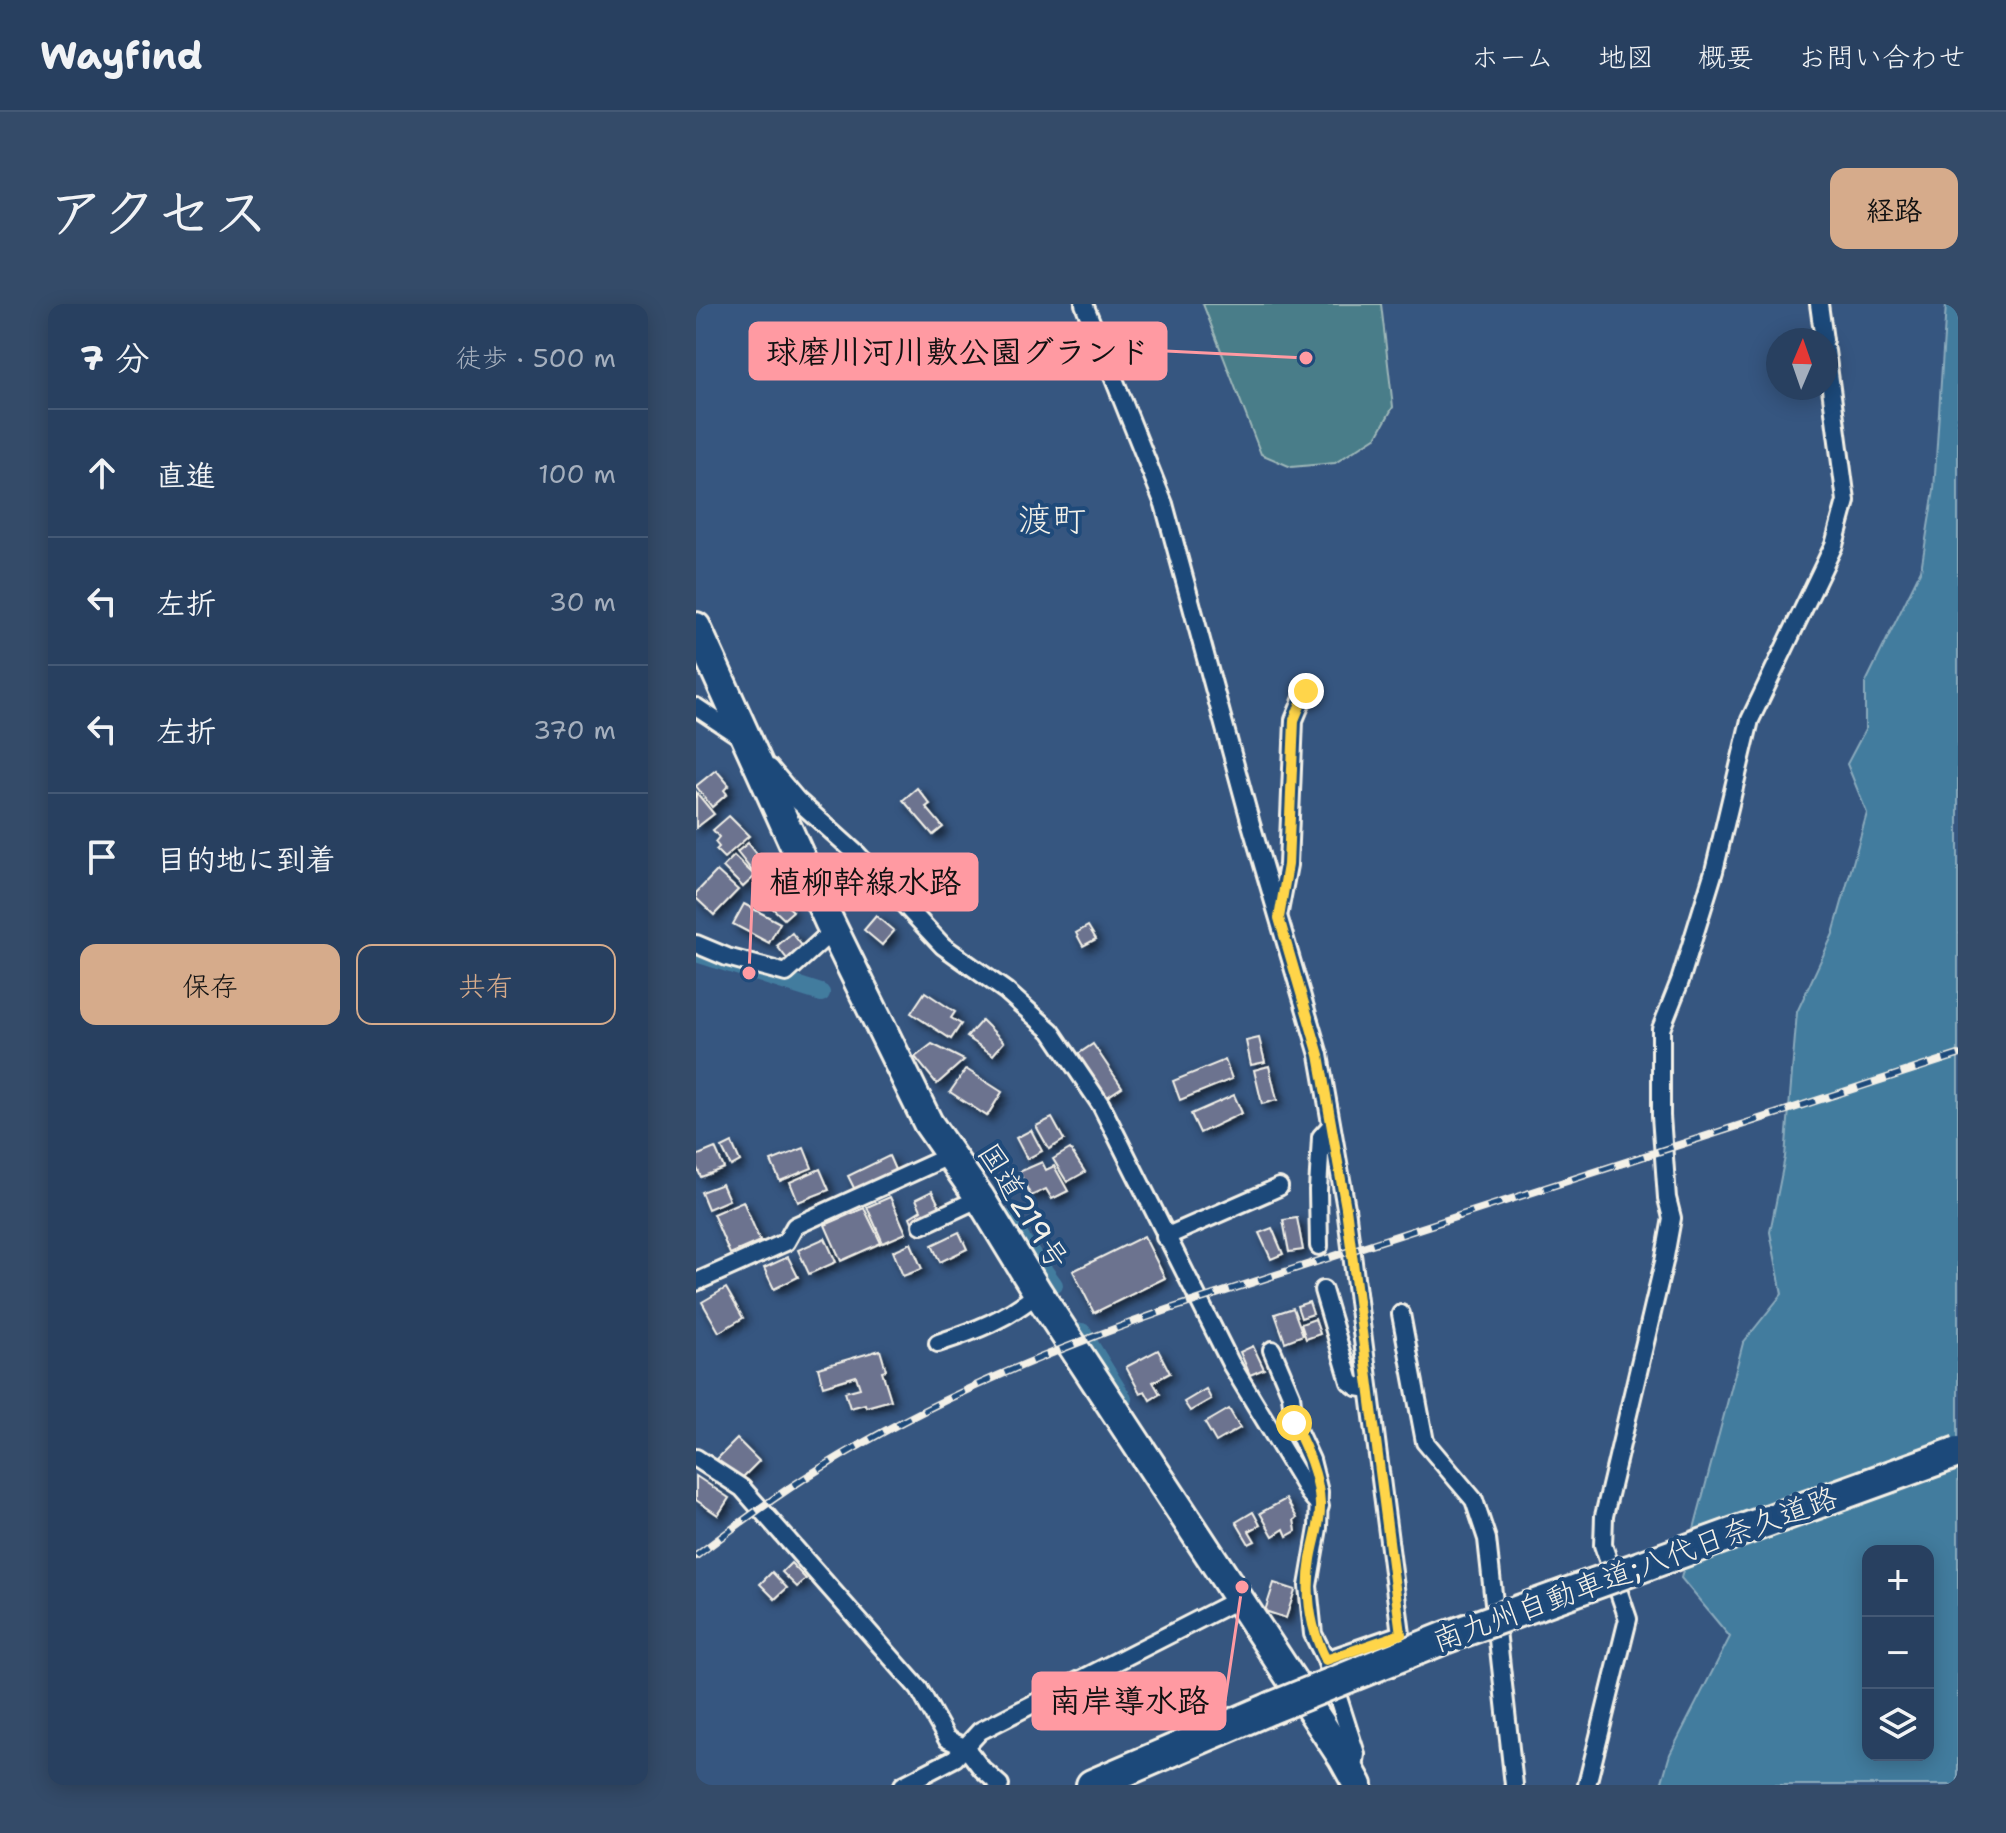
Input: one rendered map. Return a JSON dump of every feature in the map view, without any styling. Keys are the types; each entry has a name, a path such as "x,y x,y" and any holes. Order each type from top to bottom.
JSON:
{"highway":[{"name":"国道219号","path":"696,627 835,934 928,1123 980,1198 1038,1293 1355,1780"},
{"name":"南九州自動車道;八代日奈久道路","path":"1092,1785 1447,1637 1958,1452"}],"street":[{"path":"1084,304 1164,504 1319,1055 1346,1208 1401,1634 1326,1660"},
{"path":"1819,304 1822,328"},
{"path":"1587,1785 1628,1619 1603,1545 1604,1516 1672,1218 1667,1198 1661,1116 1661,1029 1680,981 1714,871 1750,720 1834,545 1846,501 1833,400"},
{"path":"1279,918 1288,865 1294,720 1306,691"},
{"path":"696,707 749,742 779,781 858,855 943,946 1006,991 1051,1031 1101,1105 1231,1364 1309,1493 1320,1506"},
{"path":"696,944 727,957 786,973 821,941 835,934"},
{"path":"1319,1246 1321,1137 1331,1126"},
{"path":"696,1282 786,1242 795,1226 951,1155"},
{"path":"1165,1237 1279,1187"},
{"path":"922,1225 980,1198"},
{"path":"1323,1290 1350,1382 1369,1389"},
{"path":"938,1343 991,1325 1022,1307 1038,1293"},
{"path":"1401,1314 1425,1442 1474,1500 1487,1539 1514,1785"},
{"path":"1272,1350 1291,1395 1294,1423 1311,1460 1320,1506 1308,1586 1313,1634 1326,1660 1356,1754 1355,1780"},
{"path":"696,1458 742,1488 919,1689 947,1739 966,1748 982,1769 1000,1785"},
{"path":"903,1785 955,1758 980,1731 1237,1600"}],"green space":[{"path":"1203,304 1381,304 1393,407 1377,436 1335,463 1291,467 1261,454"}],"water":[{"path":"1946,304 1958,304 1958,1785 1661,1785 1670,1754 1730,1637 1681,1578 1743,1343 1782,1294 1770,1232 1785,1157 1797,1012 1833,934 1867,813 1847,764 1865,730 1865,684 1921,570 1934,490"}],"building":[{"path":"716,770 729,785 724,790 727,794 712,807 696,786"},
{"path":"917,788 930,804 926,807 943,827 933,835 903,800"},
{"path":"696,792 714,814 696,828"},
{"path":"729,816 749,836 724,858 716,850 719,847 715,842 719,837 713,830"},
{"path":"748,843 764,863 753,872 737,852"},
{"path":"734,856 755,876 743,887 723,867"},
{"path":"717,871 738,890 714,915 696,898 696,893"},
{"path":"773,893 793,911 784,919 765,901"},
{"path":"744,904 780,923 769,943 733,924"},
{"path":"876,916 894,931 882,945 864,930"},
{"path":"1088,926 1096,939 1083,946 1076,933"},
{"path":"792,933 803,947 788,960 777,946"},
{"path":"925,992 955,1012 951,1018 961,1024 951,1039 911,1013"},
{"path":"982,1020 1004,1042 993,1055 967,1037"},
{"path":"1259,1038 1265,1062 1251,1065 1246,1041"},
{"path":"932,1044 964,1060 937,1084 915,1057"},
{"path":"1093,1044 1122,1087 1107,1097 1078,1054"},
{"path":"1225,1060 1232,1079 1180,1100 1173,1081"},
{"path":"1269,1066 1277,1100 1262,1104 1254,1070"},
{"path":"966,1069 1002,1092 987,1116 950,1092"},
{"path":"1234,1095 1242,1113 1200,1133 1191,1114"},
{"path":"1052,1118 1064,1140 1049,1149 1036,1126"},
{"path":"1031,1130 1042,1151 1027,1159 1016,1138"},
{"path":"732,1143 740,1161 731,1166 722,1148"},
{"path":"715,1148 724,1168 701,1177 696,1156"},
{"path":"804,1148 812,1168 780,1181 771,1161"},
{"path":"1070,1149 1085,1172 1067,1182 1053,1159"},
{"path":"889,1156 896,1172 855,1190 848,1176"},
{"path":"1042,1162 1046,1170 1054,1166 1068,1191 1052,1199 1046,1189 1031,1196 1019,1172"},
{"path":"820,1169 829,1190 798,1202 790,1182"},
{"path":"722,1184 729,1200 708,1209 701,1192"},
{"path":"932,1191 943,1213 914,1227 910,1217 921,1210 916,1199"},
{"path":"890,1197 906,1233 883,1243 867,1207"},
{"path":"743,1201 760,1241 730,1254 713,1214"},
{"path":"864,1208 881,1243 841,1261 825,1225"},
{"path":"1297,1218 1303,1250 1289,1252 1283,1220"},
{"path":"1272,1228 1283,1254 1271,1259 1259,1233"},
{"path":"959,1232 967,1249 940,1262 932,1245"},
{"path":"1144,1236 1165,1278 1094,1313 1073,1271"},
{"path":"825,1238 836,1262 809,1274 798,1250"},
{"path":"911,1243 922,1269 903,1276 893,1251"},
{"path":"788,1257 798,1277 774,1289 764,1268"},
{"path":"726,1288 743,1318 719,1332 702,1302"},
{"path":"1309,1302 1313,1314 1301,1318 1297,1306"},
{"path":"1293,1308 1303,1335 1285,1342 1275,1314"},
{"path":"1315,1319 1320,1334 1306,1339 1301,1324"},
{"path":"1253,1346 1264,1369 1250,1375 1240,1352"},
{"path":"880,1350 886,1370 882,1371 891,1400 850,1408 845,1392 860,1388 856,1376 823,1386 818,1368"},
{"path":"1158,1350 1170,1373 1153,1382 1160,1394 1150,1400 1145,1391 1140,1393 1126,1367"},
{"path":"1206,1389 1211,1399 1190,1411 1184,1402"},
{"path":"1229,1409 1240,1428 1216,1442 1205,1423"},
{"path":"737,1439 759,1461 739,1481 717,1459"},
{"path":"696,1476 729,1498 718,1515 696,1500"},
{"path":"1286,1499 1297,1518 1294,1520 1296,1531 1287,1536 1284,1529 1273,1536 1260,1513"},
{"path":"1253,1512 1260,1525 1249,1531 1255,1541 1249,1544 1236,1522"},
{"path":"791,1563 806,1579 797,1587 782,1572"},
{"path":"772,1572 787,1588 775,1599 760,1584"},
{"path":"1274,1583 1295,1590 1286,1618 1265,1611"}],"waterway":[{"path":"696,953 821,993"},
{"path":"1007,1219 1054,1285"},
{"path":"1082,1332 1123,1399"}],"railway":[{"path":"696,1556 789,1488 863,1443 948,1399 1080,1342 1170,1309 1958,1055"}],"place":[{"name":"球磨川河川敷公園グランド","path":"1306,358"},
{"name":"植柳幹線水路","path":"749,973"},
{"name":"南岸導水路","path":"1242,1587"}],"district":[{"name":"渡町","path":"1052,519"}],"route":[{"path":"1294,1423 1311,1460 1319,1492 1318,1528 1308,1586 1313,1634 1326,1660 1401,1634 1346,1208 1319,1055 1279,918 1288,865 1294,720 1306,691"}]}
